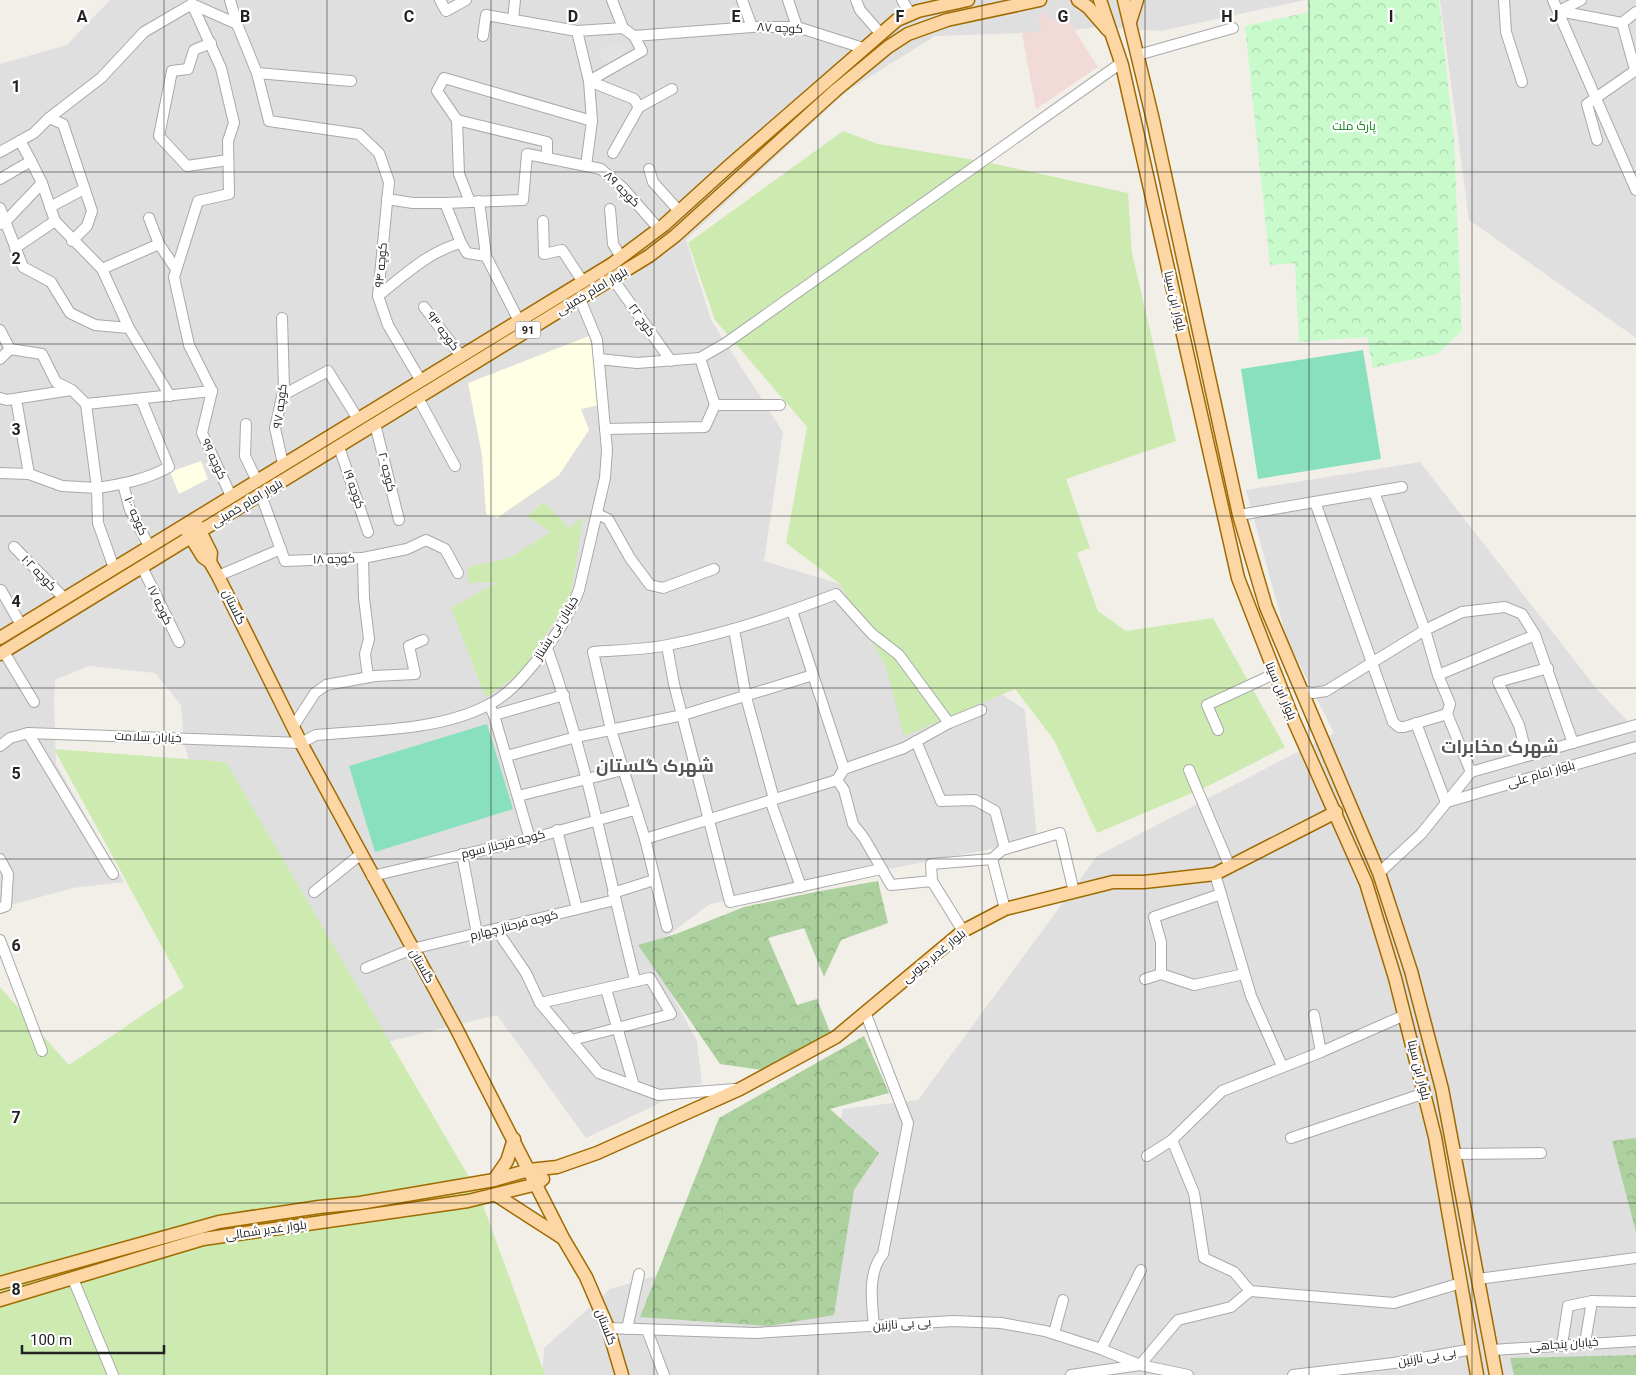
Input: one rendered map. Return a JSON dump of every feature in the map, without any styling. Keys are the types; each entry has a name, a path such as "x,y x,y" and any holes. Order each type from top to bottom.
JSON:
{"main road":[{"name":"بلوار امام خمینی","path":"0,638 621,257 679,212 744,152 897,20 943,3 968,0"},
{"name":"بلوار امام خمینی","path":"2,653 613,279 675,236 866,64 908,34 948,20 1040,0"},
{"path":"1078,0 1088,7 1112,34"},
{"name":"بلوار ابن سینا","path":"1100,0 1121,62 1224,524 1238,578 1274,674 1366,882 1405,1015 1425,1093 1477,1375"},
{"name":"بلوار ابن سینا","path":"1124,0 1138,55 1239,515 1266,607 1379,873 1411,971 1442,1089 1496,1375"},
{"path":"1130,22 1137,0"},
{"path":"744,152 756,164"},
{"path":"421,381 430,391"},
{"name":"گلستان","path":"189,522 196,535 202,557 210,562 218,576 301,743 514,1139 563,1238 586,1277 608,1328 622,1375"},
{"name":"بلوار غدیر جنوبی","path":"529,1170 556,1167 597,1153 740,1089 836,1037 963,931 1005,909 1113,882 1144,882 1215,874 1336,812"},
{"path":"1366,882 1379,873"},
{"path":"494,1180 507,1161 514,1139"},
{"name":"بلوار غدیر جنوبی","path":"537,1184 556,1167"},
{"name":"بلوار غدیر شمالی","path":"0,1283 219,1222 360,1203 494,1180 529,1170"},
{"name":"بلوار غدیر شمالی","path":"0,1300 203,1239 496,1195 537,1184"},
{"path":"496,1195 563,1238"}],"street":[{"path":"230,0 236,24 257,74 351,81"},
{"path":"440,0 446,11 466,0"},
{"path":"513,20 515,0"},
{"path":"589,81 642,51 634,36 623,28 612,0"},
{"path":"742,0 752,27"},
{"path":"788,0 797,27"},
{"path":"856,0 860,10 880,33"},
{"path":"902,0 911,15"},
{"path":"1504,0 1506,32 1522,82"},
{"path":"1553,0 1560,11 1636,190"},
{"path":"1560,11 1581,0"},
{"path":"192,4 236,24"},
{"path":"86,404 212,391 189,345 174,277 198,200 229,194 228,141 234,122 221,68 192,4"},
{"path":"0,152 34,133 49,118 101,78 144,32 192,4"},
{"path":"1560,11 1622,23 1636,12"},
{"path":"483,36 486,15 577,31 623,28"},
{"path":"1596,140 1587,104 1635,70 1622,23"},
{"name":"کوچه ۸۷","path":"634,36 752,27 797,27 863,48"},
{"path":"1138,55 1233,28"},
{"path":"577,31 589,81 592,121 586,166"},
{"path":"211,43 194,50 188,68 172,71 159,136 186,166 228,160"},
{"path":"599,359 637,363 700,358 726,343 1121,62"},
{"name":"کوچه ۹۴","path":"257,74 269,121 359,134 378,153 389,182 378,296 388,325 421,381"},
{"path":"519,321 486,256 475,202 459,174 457,120 437,90 444,78 592,121"},
{"path":"589,81 634,99 639,106"},
{"path":"613,153 639,106 672,90"},
{"path":"49,118 63,124 92,210 87,226 72,241"},
{"path":"457,120 547,142 547,158"},
{"path":"20,141 42,183 55,221 72,241 102,269 129,328 170,396"},
{"name":"کوچه ۸۹","path":"475,202 523,200 527,154 601,168 623,188 659,229"},
{"path":"0,179 30,160"},
{"path":"649,169 653,182 679,212"},
{"path":"2,223 42,183"},
{"path":"50,207 84,190"},
{"path":"387,199 413,203 475,202"},
{"path":"445,203 467,253 486,256"},
{"path":"0,208 2,223 16,248 23,267 52,282 70,313 95,325 129,328"},
{"path":"610,209 613,244 621,257"},
{"path":"149,218 159,244 176,268"},
{"path":"16,248 55,221"},
{"path":"543,221 544,254 562,250 583,282"},
{"path":"378,296 420,263 449,246 461,243"},
{"path":"102,269 159,244"},
{"name":"کوچ ۲۲","path":"613,279 671,360"},
{"name":"خیابان بی بشناز","path":"301,743 316,735 441,721 489,705 520,680 547,648 574,605 605,478 607,450 597,340 580,299"},
{"name":"کوچه ۹۳","path":"424,307 461,356"},
{"name":"کوچه ۹۷","path":"282,318 283,395 276,428 283,464"},
{"path":"0,330 10,349"},
{"path":"0,359 10,349"},
{"path":"10,349 42,354 56,382 72,390 86,404 97,488 98,523 114,568"},
{"path":"605,428 706,427 715,405 700,358"},
{"path":"283,395 328,370 358,419"},
{"path":"0,398 8,400 72,390"},
{"name":"کوچه ۹۹","path":"212,391 202,433 231,496"},
{"path":"16,398 29,474"},
{"path":"418,398 455,466"},
{"path":"0,473 29,474 62,486 97,488 123,484 152,476 169,467 140,399"},
{"path":"715,405 780,405"},
{"path":"246,424 245,456 257,481"},
{"name":"کوچه ۲۰","path":"375,424 399,520"},
{"name":"کوچه ۱۹","path":"339,447 368,532"},
{"name":"کوچه ۱۰۰","path":"123,484 130,510 150,546"},
{"path":"1239,515 1402,487"},
{"path":"1374,492 1425,630 1438,675 1450,704 1447,714 1471,772 1422,834 1379,873"},
{"path":"218,576 281,549 261,494"},
{"path":"1315,502 1393,722 1399,727 1447,714"},
{"path":"597,514 608,519 630,558 650,585 663,588 714,570"},
{"path":"363,558 407,549 426,540 444,549 458,573"},
{"name":"کوچه ۱۰۲","path":"14,547 64,598"},
{"name":"کوچه ۱۸","path":"281,549 285,561 363,558 368,639 365,654 368,677"},
{"name":"کوچه ۱۷","path":"142,567 179,642"},
{"path":"1,590 21,625"},
{"path":"667,927 645,839 634,810 611,730 593,652 667,646 792,611 836,594 872,634 899,655 949,723"},
{"path":"1301,691 1313,693 1326,691 1373,664 1425,630 1462,612 1505,607 1522,614 1535,635 1573,743"},
{"path":"792,611 844,769"},
{"path":"734,628 746,697 772,800 800,887"},
{"path":"1438,675 1535,635"},
{"path":"293,727 315,693 326,685 368,677 415,674 409,646 423,640"},
{"path":"667,646 730,902 881,869"},
{"path":"547,648 564,695 588,778 635,980"},
{"path":"2,653 34,702"},
{"path":"1527,756 1519,725 1498,682 1548,668"},
{"path":"1218,730 1207,705 1274,674"},
{"path":"507,756 576,737 683,715 813,675"},
{"path":"494,715 564,695"},
{"path":"489,705 507,756 530,839"},
{"path":"645,839 837,780 844,769 904,748 949,723 981,710"},
{"path":"1416,723 1446,803"},
{"name":"بلوار امام علی","path":"1471,772 1636,724"},
{"path":"28,733 113,874"},
{"name":"خیابان سلامت","path":"0,746 10,738 28,733 301,743"},
{"path":"916,741 941,801 974,800 996,811 1005,849"},
{"name":"بلوار امام علی","path":"1446,803 1636,747"},
{"path":"518,796 623,770"},
{"path":"1189,770 1230,867"},
{"path":"837,780 844,790 853,824 864,838 890,885 932,881"},
{"name":"کوچه فرحناز سوم","path":"372,876 530,839 634,810"},
{"path":"557,830 577,909"},
{"path":"963,931 932,881 931,864 992,859 1005,849 1060,833 1074,892"},
{"path":"314,892 360,854"},
{"path":"462,854 477,934"},
{"path":"0,859 8,874 6,906 0,908"},
{"path":"992,859 1005,909"},
{"path":"1215,874 1257,1012 1282,1066"},
{"name":"کوچه فرحناز چهارم","path":"366,968 412,949 577,909 654,880"},
{"path":"1161,974 1161,942 1154,917 1221,894"},
{"path":"496,929 526,973 540,1003 599,1072 659,1095 740,1089"},
{"path":"0,940 42,1051"},
{"path":"1145,979 1161,974 1194,985 1244,974"},
{"path":"540,1003 650,978 670,1014 572,1040"},
{"path":"606,989 634,1086"},
{"path":"865,1012 908,1122 883,1254 876,1262 872,1292 874,1326"},
{"path":"1314,1015 1321,1052"},
{"path":"1147,1156 1172,1140 1222,1091 1321,1052 1405,1015"},
{"path":"1291,1138 1425,1093"},
{"path":"1172,1140 1194,1194 1204,1258 1234,1272 1250,1292"},
{"path":"1454,1154 1541,1153"},
{"path":"1478,1279 1636,1258"},
{"path":"1101,1349 1141,1270"},
{"path":"627,1329 639,1274"},
{"path":"73,1279 113,1375"},
{"path":"1071,1375 1140,1365 1178,1320 1231,1307 1250,1292 1394,1303 1461,1283"},
{"path":"1054,1334 1063,1300"},
{"path":"1585,1343 1592,1301"},
{"path":"1562,1345 1568,1306 1592,1301 1636,1302"},
{"name":"بی بی نازنین","path":"608,1328 755,1333 972,1322 1001,1323 1054,1334 1101,1349 1140,1365 1188,1375"},
{"path":"647,1330 664,1375"},
{"name":"خیابان پنجاهی","path":"1492,1350 1636,1341"},
{"name":"بی بی نازنین","path":"1293,1375 1394,1363 1473,1349"}],"shaded area":[{"path":"110,0 1305,0 1161,31 1099,27 1059,32 935,36 847,91 686,240 711,320 783,432 764,561 840,584 1025,710 1037,840 710,904 648,950 697,1041 702,1083 586,1138 497,1015 350,1051 192,771 184,743 181,705 155,673 89,666 55,680 56,764 124,882 73,888 0,908 0,64 67,45"},
{"path":"1440,0 1636,0 1636,338 1469,220"},
{"path":"1046,13 1049,21 1067,18 1098,67 1036,109 1022,34 1041,30 1038,14"},
{"path":"611,43 629,49 606,67 599,53"},
{"path":"589,336 595,359 599,405 581,409 589,430 559,475 497,518 486,514 482,455 468,383"},
{"path":"201,461 208,479 179,494 170,472"},
{"path":"1420,462 1596,688 1636,730 1636,1375 542,1375 544,1348 610,1289 675,1270 819,1209 843,1109 918,1100 1097,856 1334,733 1287,640 1246,490"}],"green space":[{"name":"پارک ملت","path":"1307,0 1439,0 1454,140 1462,331 1437,354 1373,368 1367,337 1299,342 1295,263 1270,265 1245,26 1309,12"},
{"path":"843,131 878,144 986,162 1128,193 1132,253 1176,441 1066,479 1090,548 1077,553 1098,611 1126,631 1213,618 1285,747 1204,788 1097,833 1054,740 1015,689 904,736 886,667 840,584 786,543 807,427 715,320 688,243"},
{"path":"1363,350 1381,459 1258,479 1241,369"},
{"path":"544,502 569,528 583,517 571,595 522,671 486,698 451,608 498,582 468,583 468,567 509,558 551,532 527,516"},
{"path":"487,724 513,809 375,852 349,766"},
{"path":"54,749 226,762 479,1194 545,1375 0,1375 0,987 69,1065 184,987"},
{"path":"878,881 888,923 841,940 824,977 804,928 768,938 797,1005 817,999 830,1032 762,1070 720,1064 638,945 676,934 744,907"},
{"path":"864,1036 889,1093 830,1109 879,1153 854,1190 834,1315 769,1326 640,1317 719,1118"},
{"path":"1636,1138 1636,1232 1612,1141"},
{"path":"1636,1355 1636,1375 1514,1375 1510,1358"}],"district":[{"name":"شهرک مخابرات","path":"1500,746"},
{"name":"شهرک گلستان","path":"655,765"}]}
